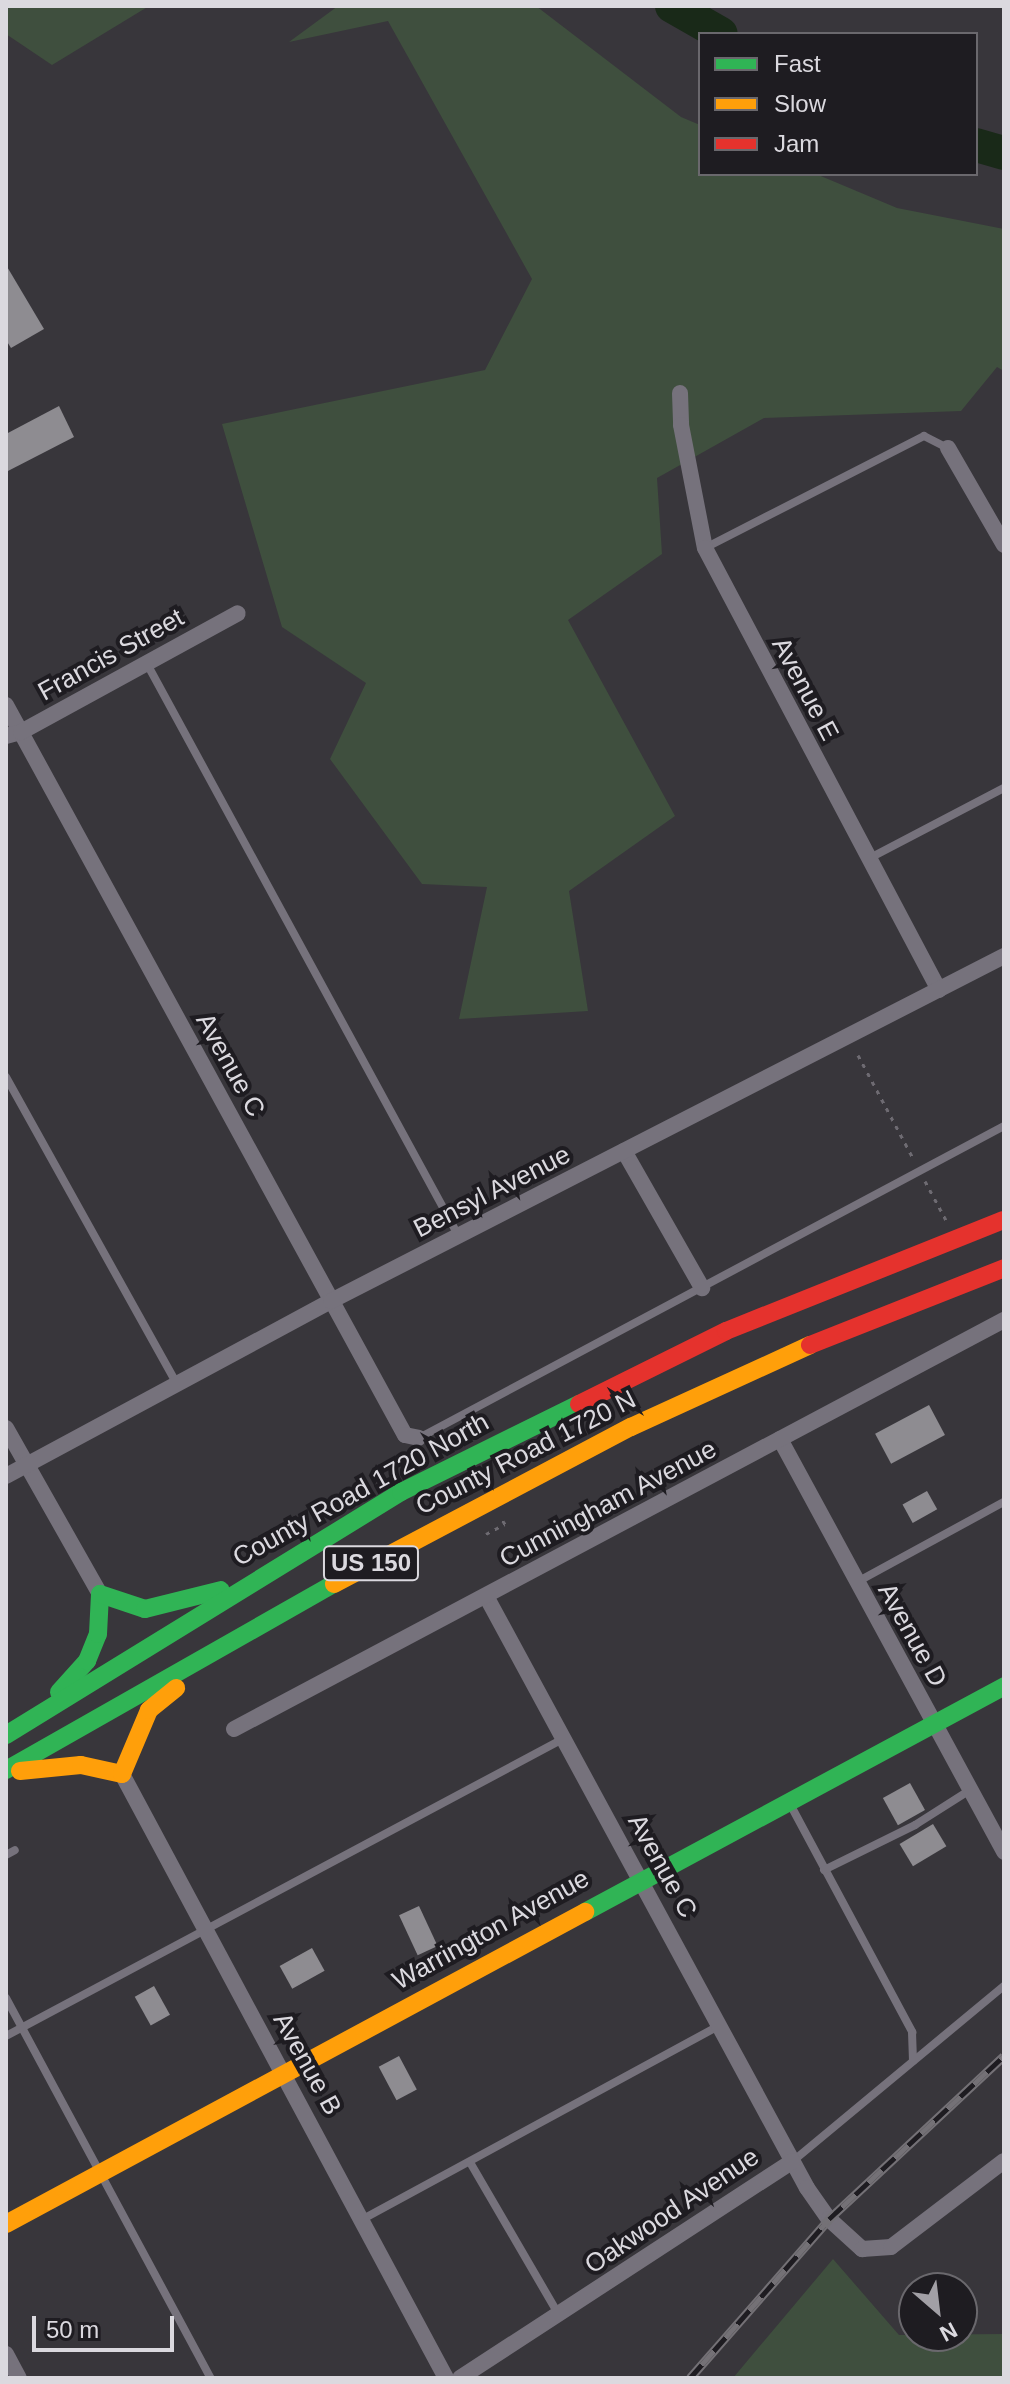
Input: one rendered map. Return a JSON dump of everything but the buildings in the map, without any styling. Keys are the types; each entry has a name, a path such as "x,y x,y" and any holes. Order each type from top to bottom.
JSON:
{"main road":[{"name":"County Road 1720 North","path":"34,1718 251,1581 401,1492 726,1331 1004,1220"},
{"name":"County Road 1720 N","path":"6,1772 386,1554 631,1427 838,1332 1004,1268"},
{"path":"34,1718 87,1661 98,1634 100,1594 154,1608 251,1581"},
{"path":"6,1772 47,1765 122,1774 134,1737 149,1710 238,1638"},
{"name":"Warrington Avenue","path":"6,2224 642,1878 1004,1686"},
{"name":"US 150","path":"6,1735 34,1718"}],"street":[{"name":"Avenue E","path":"680,393 681,425 705,548 939,990"},
{"path":"948,448 1004,545"},
{"name":"Francis Street","path":"14,734 238,613"},
{"name":"Avenue C","path":"6,705 14,734 405,1435 419,1438"},
{"name":"Bensyl Avenue","path":"6,1476 331,1301 1004,956"},
{"path":"624,1151 702,1288"},
{"name":"Cunningham Avenue","path":"234,1729 1004,1320"},
{"path":"6,1428 100,1594"},
{"name":"Avenue D","path":"780,1439 1004,1852"},
{"name":"Avenue C","path":"486,1596 642,1878 793,2161"},
{"name":"Avenue B","path":"122,1774 285,2072 446,2378"},
{"name":"Oakwood Avenue","path":"460,2378 793,2161 829,2219 862,2249 891,2247 1004,2161"},
{"path":"6,2354 19,2378"}],"lane":[{"path":"705,548 924,436 948,448"},
{"path":"146,662 458,1236"},
{"path":"868,859 1004,788"},
{"path":"6,1077 176,1383"},
{"path":"419,1438 1004,1126"},
{"path":"856,1582 1004,1502"},
{"path":"6,2036 564,1738"},
{"path":"824,1870 915,1825 970,1790"},
{"path":"789,1801 912,2032 913,2061"},
{"path":"793,2161 1004,1986"},
{"path":"6,1998 211,2378"},
{"path":"363,2219 471,2164 720,2025"},
{"path":"471,2164 559,2315"}],"path":[{"path":"858,1055 946,1220"},
{"path":"486,1534 505,1524"}],"green space":[{"path":"6,6 149,6 52,65 6,34"},
{"path":"338,6 536,6 681,117 698,124 698,176 821,176 897,208 1004,229 1004,371 997,367 961,411 764,418 657,478 662,554 568,620 675,816 569,891 588,1011 459,1019 487,887 422,884 330,759 366,683 282,627 222,424 485,370 532,279 388,21 289,42"},
{"path":"833,2259 898,2334 898,2352 978,2352 978,2334 1004,2334 1004,2378 733,2378"}],"waterway":[{"path":"672,6 718,32"},
{"path":"978,146 1004,153"}],"railway":[{"path":"690,2378 829,2219 1004,2056"}],"traffic: fast":[{"path":"6,1735 401,1492 579,1404"},
{"path":"6,1770 334,1584"},
{"path":"59,1692 87,1661 98,1634 100,1594 145,1609 221,1590"},
{"path":"585,1912 1004,1686"}],"traffic: slow":[{"path":"334,1584 631,1427 810,1345"},
{"path":"20,1771 81,1765 122,1774 149,1710 176,1688"},
{"path":"6,2224 585,1912"}],"traffic: jam":[{"path":"579,1404 726,1331 1004,1220"},
{"path":"810,1345 1004,1268"}]}
